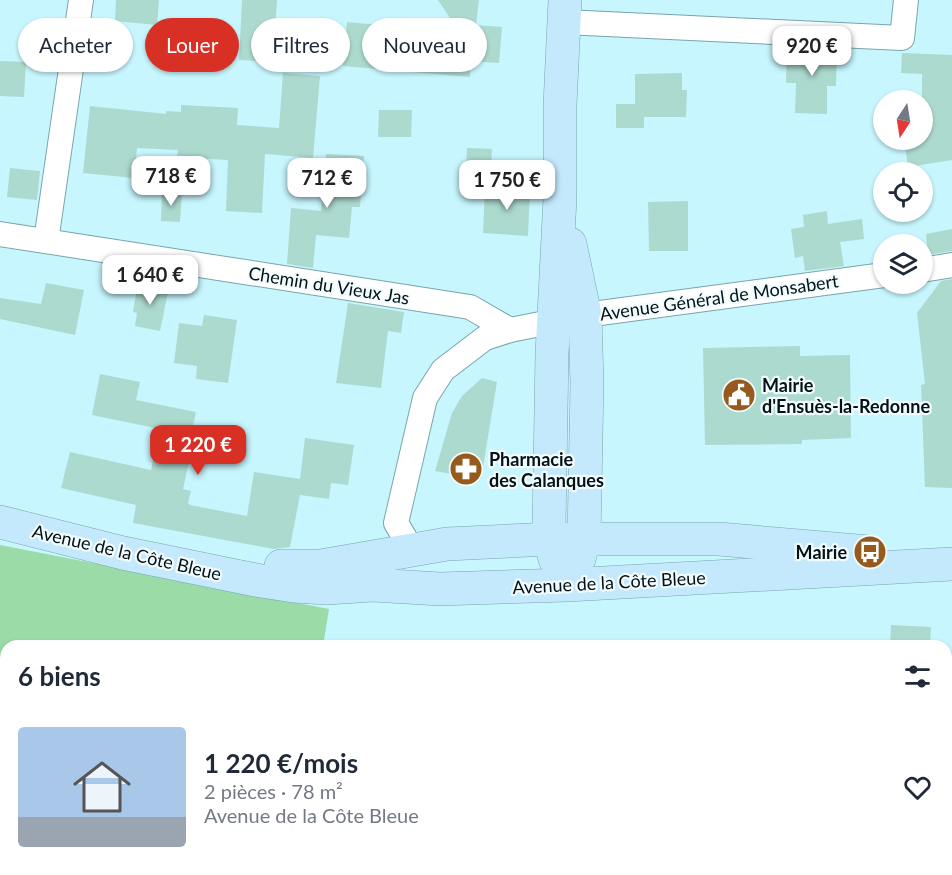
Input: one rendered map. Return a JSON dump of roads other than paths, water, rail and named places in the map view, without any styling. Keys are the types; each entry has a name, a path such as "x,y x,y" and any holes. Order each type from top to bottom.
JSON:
{"main road":[{"path":"564,11 560,105 560,198 570,319 587,383 584,539 576,570 567,585"},
{"path":"567,585 553,554 550,539 552,354 570,319"},
{"name":"Avenue de la Côte Bleue","path":"2,523 111,537 268,565 302,567 321,566 404,536 447,544 550,539 718,539 952,559"},
{"name":"Avenue de la Côte Bleue","path":"2,523 123,553 294,586 339,588 391,585 440,589 567,585 952,564"}],"street":[{"path":"46,241 81,0"},
{"path":"564,11 902,38 906,0"},
{"name":"Chemin du Vieux Jas","path":"0,234 470,307 510,330"},
{"path":"933,268 952,265"},
{"name":"Avenue Général de Monsabert","path":"404,536 404,489 425,398 443,370 485,338 510,330 630,309 873,276"}],"place":[{"name":"Mairie d'Ensuès-la-Redonne","path":"739,395"},
{"name":"Pharmacie des Calanques","path":"466,469"},
{"name":"Mairie","path":"870,552"}]}
